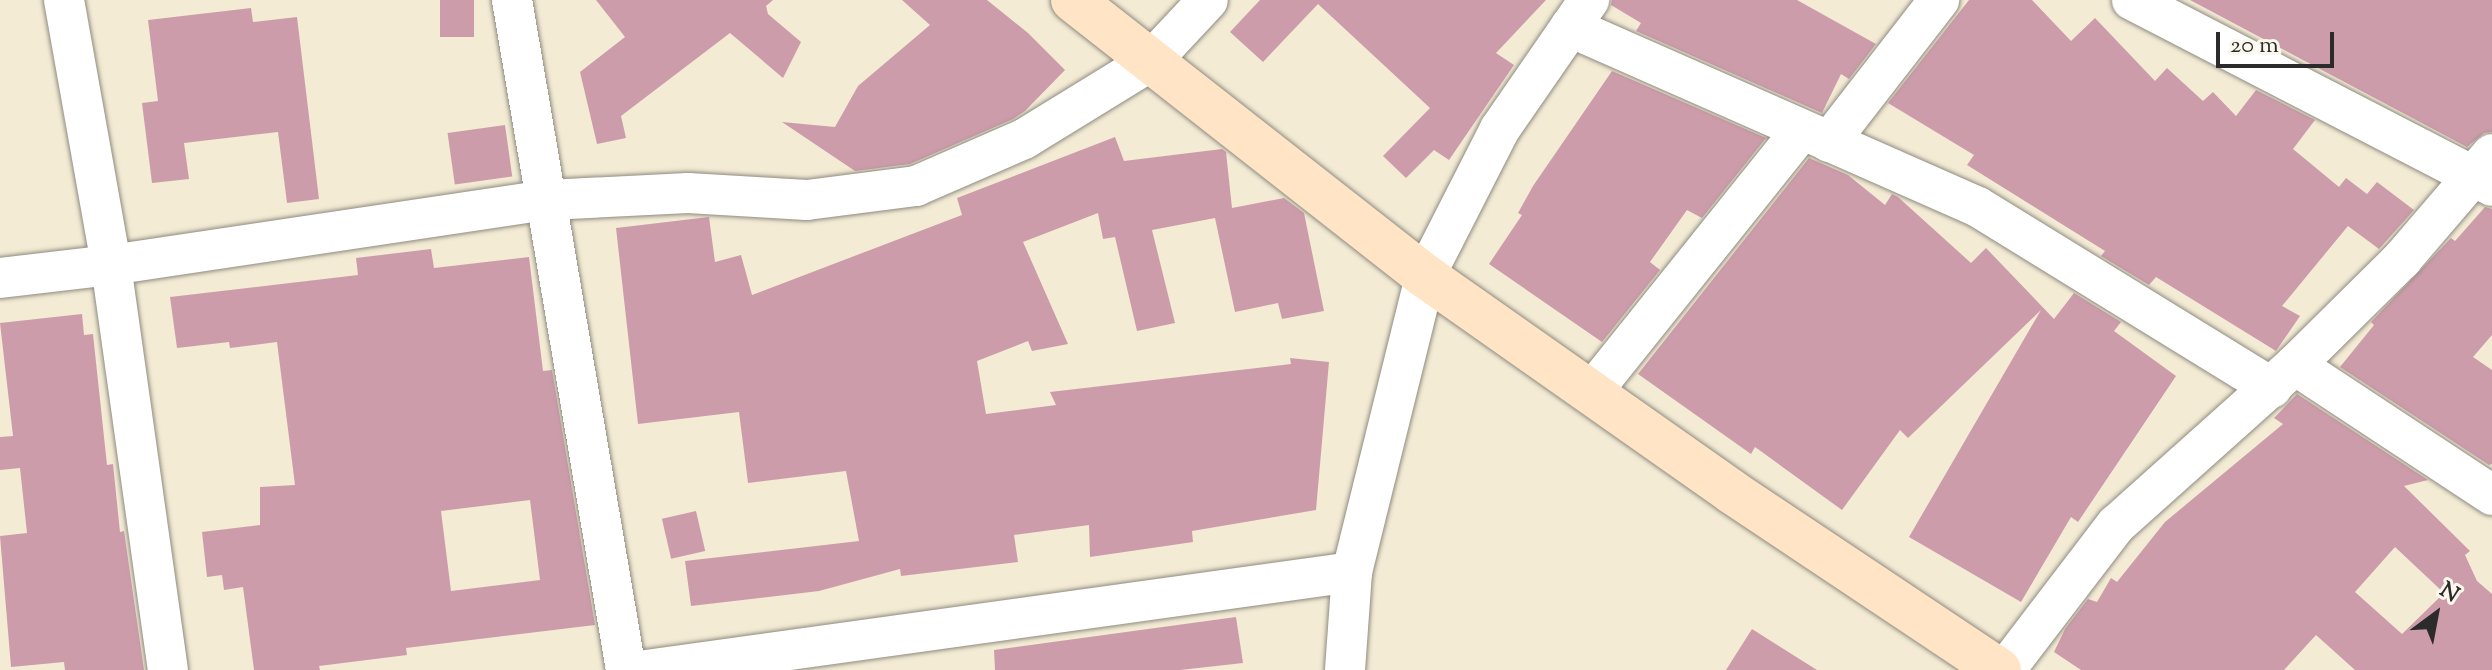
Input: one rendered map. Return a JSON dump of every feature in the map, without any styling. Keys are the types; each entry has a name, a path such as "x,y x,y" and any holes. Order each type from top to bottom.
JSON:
{"street":[{"path":"64,0 111,265 168,670"},
{"path":"512,0 626,670"},
{"path":"1073,0 1425,276 1591,393 2002,670 2116,525 2283,377 2486,172 2132,0"},
{"path":"0,278 111,265 548,200 688,193 807,200 916,186 1024,139 1151,61 1208,0"},
{"path":"1591,393 1815,136 1939,0"},
{"path":"1345,670 1352,572 1425,276 1500,129 1579,14 1815,136 1978,207 2492,495"},
{"path":"646,670 1352,572"}],"building":[{"path":"440,0 474,0 474,37 440,37"},
{"path":"596,0 773,0 766,6 768,14 801,42 783,78 730,33 621,116 626,138 597,144 580,72 625,37"},
{"path":"902,0 987,0 1028,33 1065,70 1025,111 1013,119 910,164 855,171 782,122 835,127 858,86 930,25"},
{"path":"1260,0 1546,0 1496,53 1514,65 1449,160 1434,150 1406,178 1383,156 1430,108 1318,4 1263,62 1230,32"},
{"path":"1612,0 1797,0 1876,44 1849,79 1841,74 1822,113 1636,31 1641,23 1611,5"},
{"path":"1969,0 2032,0 2071,41 2095,18 2155,81 2167,68 2203,101 2213,92 2236,116 2256,90 2315,120 2293,149 2339,187 2346,178 2367,194 2377,182 2414,210 2379,249 2348,226 2282,306 2300,316 2276,351 2156,277 2149,285 2101,256 2105,251 1967,165 1974,155 1888,103"},
{"path":"2190,0 2492,0 2492,132 2484,133 2467,147"},
{"path":"251,8 253,22 297,17 319,199 287,203 278,132 184,143 189,179 152,183 142,103 158,101 148,20"},
{"path":"1612,71 1766,138 1702,218 1687,210 1650,262 1660,270 1602,342 1489,264 1522,215 1518,213 1533,186"},
{"path":"505,125 512,176 455,185 448,133"},
{"path":"1115,137 1124,161 1222,149 1226,152 1232,208 1284,198 1304,213 1324,311 1282,319 1278,303 1235,312 1215,218 1152,230 1175,323 1137,331 1115,237 1103,239 1098,213 1023,242 1068,344 1032,351 1028,341 977,361 986,414 1056,405 1050,392 1291,364 1290,358 1329,362 1316,510 1192,531 1193,542 1090,557 1089,525 1014,535 1018,562 901,576 900,569 819,591 691,606 685,561 859,541 846,471 748,483 739,412 638,424 616,228 709,217 715,262 741,255 752,295 962,215 957,198"},
{"path":"1809,158 1848,175 1885,205 1892,194 1898,197 1971,263 1986,248 2054,319 2074,293 2121,322 2114,331 2176,376 2078,522 2071,517 2021,602 1909,537 2041,310 1908,438 1900,430 1842,510 1755,447 1751,454 1638,374"},
{"path":"2485,207 2492,209 2492,335 2473,357 2492,370 2492,464 2489,465 2340,367 2374,325 2371,322 2451,238 2455,241"},
{"path":"431,249 434,268 529,257 543,371 552,370 595,625 406,648 407,655 319,666 320,670 254,670 243,587 224,590 222,575 207,577 202,532 260,525 260,487 295,485 277,342 230,348 229,342 177,348 170,297 358,275 356,258","holes":["530,500 540,580 451,591 441,511"]},
{"path":"82,314 84,335 93,334 107,465 113,464 120,532 124,531 144,670 65,670 64,662 11,667 0,536 27,533 20,468 0,470 0,437 13,436 0,323"},
{"path":"2297,394 2428,480 2404,486 2470,551 2465,555 2477,581 2492,594 2492,670 2355,670 2316,635 2284,670 2081,670 2054,652 2065,629 2088,599 2097,602 2111,578 2117,582 2165,522 2283,424 2274,418","holes":["2395,547 2444,593 2402,634 2355,592"]},
{"path":"696,511 705,551 671,559 662,519"},
{"path":"1236,617 1243,663 1180,670 995,670 994,650"},
{"path":"1752,629 1817,670 1726,670"}]}
